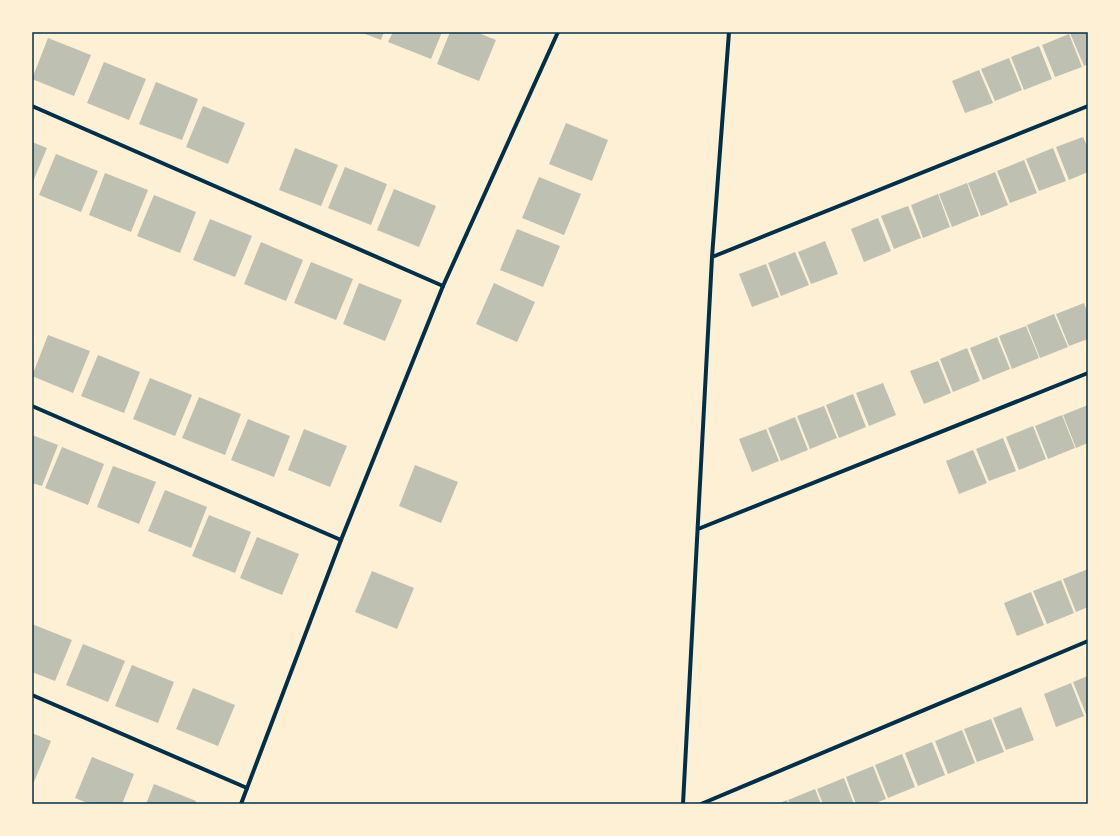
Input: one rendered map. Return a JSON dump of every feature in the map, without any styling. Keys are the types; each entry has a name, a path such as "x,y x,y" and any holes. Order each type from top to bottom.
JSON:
{"street":[{"path":"241,804 341,540 443,286 558,32"},
{"path":"683,804 712,257 728,32"},
{"path":"32,106 443,286"},
{"path":"712,257 1088,106"},
{"path":"698,529 1088,373"},
{"path":"32,406 341,540"},
{"path":"700,804 1088,642"},
{"path":"32,695 247,788"}],"building":[{"path":"360,32 384,32 381,40"},
{"path":"393,32 442,32 431,59 388,42"},
{"path":"450,32 476,32 496,40 479,81 437,64"},
{"path":"1088,32 1088,64 1084,66 1070,33"},
{"path":"1069,34 1082,67 1055,77 1042,45"},
{"path":"48,38 91,55 74,96 32,79"},
{"path":"1039,46 1052,79 1024,90 1011,57"},
{"path":"1009,58 1022,90 995,101 981,69"},
{"path":"104,62 146,79 129,120 87,103"},
{"path":"979,70 993,103 965,113 952,81"},
{"path":"156,82 198,99 182,140 139,124"},
{"path":"203,106 245,123 228,164 186,147"},
{"path":"566,123 608,140 592,181 549,164"},
{"path":"1083,137 1088,148 1088,172 1069,180 1056,147"},
{"path":"32,142 47,148 32,184"},
{"path":"295,148 338,165 321,206 279,190"},
{"path":"1053,148 1066,181 1039,191 1026,159"},
{"path":"56,154 98,171 81,212 39,195"},
{"path":"1024,160 1037,193 1010,203 997,171"},
{"path":"345,167 387,184 371,225 328,208"},
{"path":"995,172 1008,205 981,216 968,183"},
{"path":"105,173 148,190 131,232 89,215"},
{"path":"539,177 581,194 564,235 522,218"},
{"path":"967,183 979,216 952,227 939,194"},
{"path":"394,189 436,206 419,247 377,230"},
{"path":"938,194 950,227 923,238 911,205"},
{"path":"154,195 196,212 180,253 137,236"},
{"path":"908,206 921,238 894,249 881,216"},
{"path":"878,218 891,251 864,262 851,229"},
{"path":"210,219 252,236 235,277 193,260"},
{"path":"517,229 560,246 543,287 500,270"},
{"path":"825,241 838,274 811,284 798,252"},
{"path":"261,242 303,260 286,301 244,284"},
{"path":"795,252 809,285 781,296 768,263"},
{"path":"311,262 353,279 336,320 294,303"},
{"path":"766,264 779,297 752,307 739,274"},
{"path":"359,283 402,300 385,341 343,324"},
{"path":"494,283 535,302 517,342 476,324"},
{"path":"1084,303 1088,314 1088,339 1069,346 1056,314"},
{"path":"1054,314 1068,347 1040,358 1027,325"},
{"path":"1026,326 1039,358 1012,369 999,336"},
{"path":"48,335 90,351 73,393 32,376"},
{"path":"997,337 1010,369 983,380 970,348"},
{"path":"967,348 980,381 953,392 940,359"},
{"path":"98,355 140,372 124,413 81,396"},
{"path":"938,361 951,393 924,404 910,371"},
{"path":"150,378 192,395 175,436 133,419"},
{"path":"883,383 896,415 869,426 856,393"},
{"path":"853,394 866,427 839,438 826,405"},
{"path":"199,397 241,414 225,455 182,438"},
{"path":"1088,405 1088,443 1076,448 1063,415"},
{"path":"824,406 837,438 810,449 797,416"},
{"path":"1062,415 1075,448 1048,459 1035,426"},
{"path":"795,417 808,450 781,461 768,428"},
{"path":"248,419 290,436 274,477 231,460"},
{"path":"1033,426 1046,459 1019,470 1006,437"},
{"path":"304,429 347,446 330,487 288,470"},
{"path":"766,429 779,461 752,472 739,439"},
{"path":"32,435 58,445 42,486 32,483"},
{"path":"1003,438 1016,471 989,481 976,449"},
{"path":"62,447 104,464 88,505 45,488"},
{"path":"973,450 987,483 959,494 946,461"},
{"path":"415,465 458,482 441,523 399,506"},
{"path":"113,466 156,482 139,524 97,507"},
{"path":"165,490 207,507 191,548 148,531"},
{"path":"209,515 251,532 235,573 192,556"},
{"path":"257,537 299,554 282,595 240,578"},
{"path":"1088,569 1088,607 1076,612 1063,579"},
{"path":"372,571 414,588 397,629 355,612"},
{"path":"1061,580 1074,613 1047,624 1033,591"},
{"path":"1031,592 1044,625 1017,636 1004,603"},
{"path":"32,624 72,640 55,681 32,672"},
{"path":"83,644 125,661 108,702 66,685"},
{"path":"132,665 174,682 158,723 115,706"},
{"path":"1088,676 1088,713 1086,714 1073,682"},
{"path":"1071,683 1084,716 1056,727 1044,694"},
{"path":"193,688 235,705 218,746 176,729"},
{"path":"1021,707 1034,740 1006,750 993,718"},
{"path":"991,719 1004,752 977,762 964,729"},
{"path":"962,730 975,763 948,774 935,741"},
{"path":"32,733 51,741 34,782 32,781"},
{"path":"932,742 945,775 918,786 905,753"},
{"path":"902,754 915,787 888,798 875,765"},
{"path":"92,757 134,774 122,804 90,804 75,798"},
{"path":"873,766 886,799 873,804 856,804 846,777"},
{"path":"844,778 854,804 823,804 817,789"},
{"path":"154,784 196,801 195,804 146,804"},
{"path":"815,789 821,804 790,804 788,800"},
{"path":"787,800 788,804 777,804"}]}
